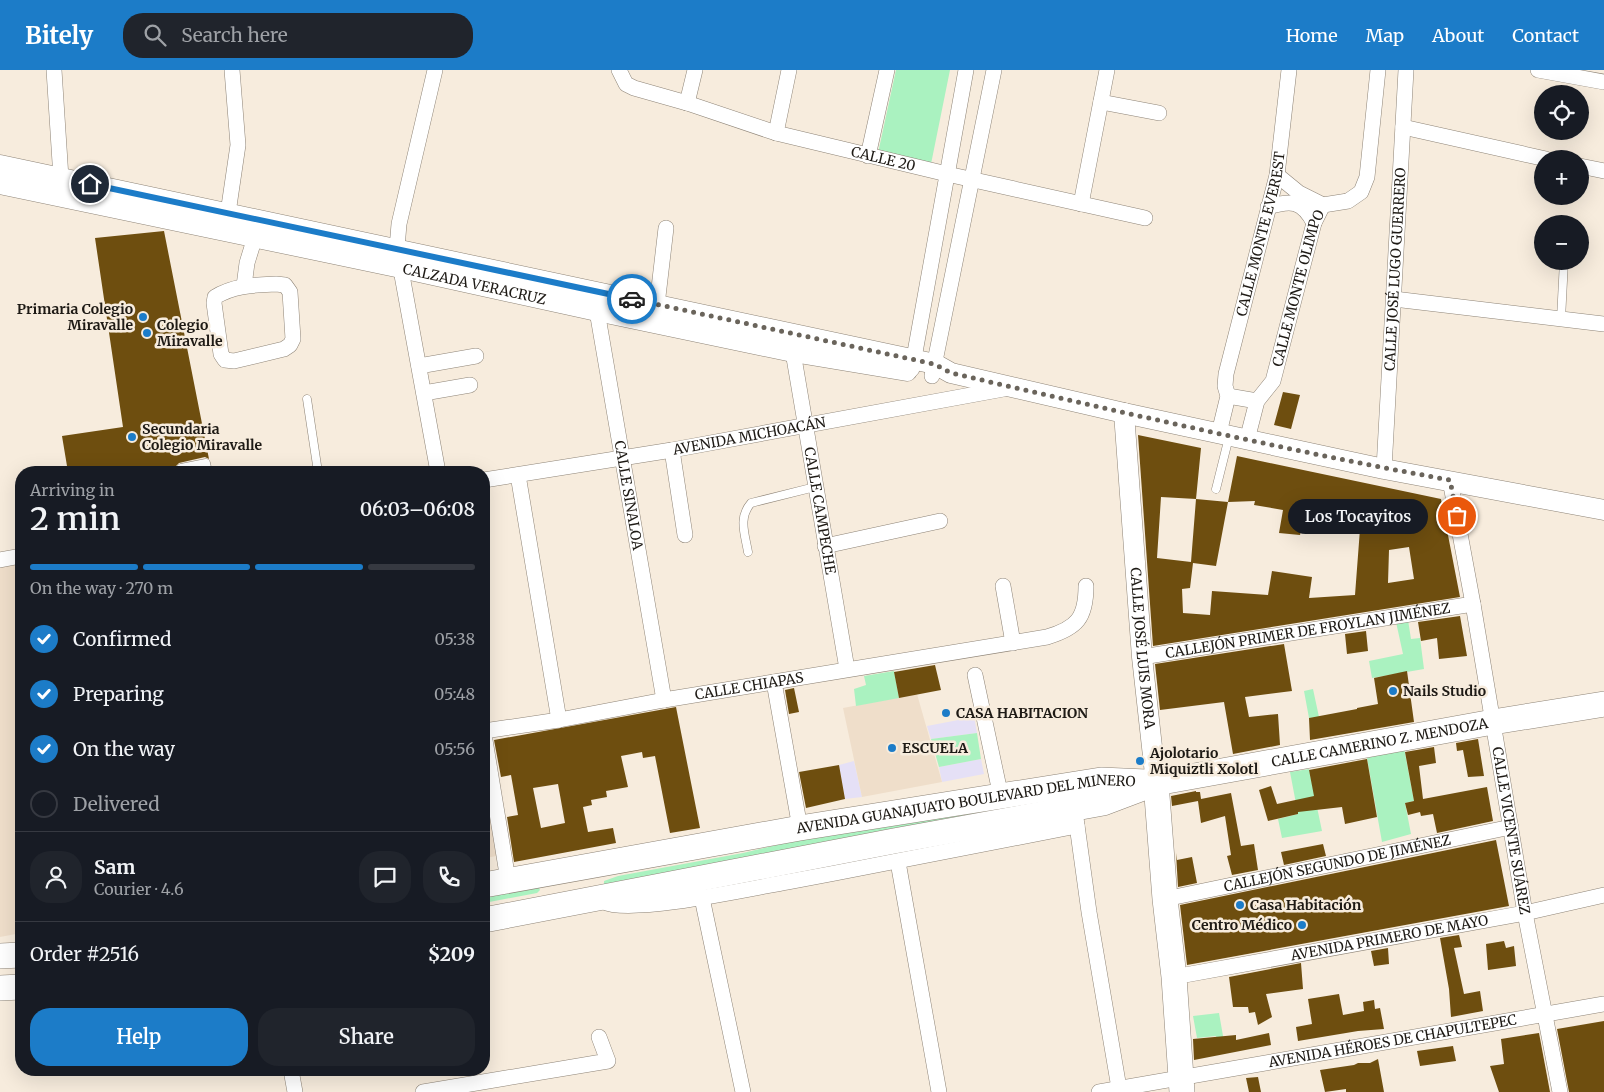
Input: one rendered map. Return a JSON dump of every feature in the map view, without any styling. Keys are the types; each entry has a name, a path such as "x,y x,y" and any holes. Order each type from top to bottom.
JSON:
{"main road":[{"name":"CALLE CAMERINO Z. MENDOZA","path":"1156,783 1493,722 1604,704"},
{"name":"AVENIDA GUANAJUATO BOULEVARD DEL MINERO","path":"490,919 1074,806 1101,780 1156,783"},
{"name":"CALLE JOSÉ LUIS MORA","path":"1156,783 1165,899 1174,977 1181,1084"},
{"name":"AVENIDA GUANAJUATO BOULEVARD DEL MINERO","path":"490,884 775,832 1000,797 1074,806"},
{"path":"598,899 593,893 591,884 600,873 723,850 775,832"},
{"path":"490,908 545,897 550,892 548,882 543,878 533,876"},
{"path":"0,956 15,955"},
{"path":"0,988 15,987"}],"street":[{"path":"54,70 61,178"},
{"path":"228,213 238,145 232,70"},
{"path":"435,70 401,217 397,248 437,466"},
{"name":"CALLE 20","path":"620,70 626,84 634,88 687,103 776,133 972,180 1145,218"},
{"path":"687,103 695,70"},
{"path":"776,133 788,70"},
{"path":"868,156 887,70"},
{"path":"913,366 966,70"},
{"path":"939,371 972,180 994,70"},
{"path":"1081,204 1107,70"},
{"name":"CALLE MONTE EVEREST","path":"1232,436 1228,396 1224,386 1277,175 1289,70"},
{"name":"CALLE MONTE OLIMPO","path":"1232,436 1273,381 1314,222 1323,205 1348,201 1361,192 1367,177 1378,70"},
{"name":"CALLE JOSÉ LUGO GUERRERO","path":"1384,468 1406,70"},
{"path":"1538,70 1604,82"},
{"path":"1101,102 1159,113"},
{"path":"1403,127 1534,156"},
{"name":"CALZADA VERACRUZ","path":"0,165 61,178 116,198"},
{"path":"1589,168 1604,171"},
{"path":"1277,175 1299,193 1323,205"},
{"name":"CALZADA VERACRUZ","path":"0,184 116,198 161,208 255,237 401,268 598,302 657,305 913,366 1124,413 1384,468 1604,510"},
{"path":"1268,207 1285,202 1294,203 1303,207 1314,222"},
{"name":"CALZADA VERACRUZ","path":"161,208 228,213 397,248 793,352 913,366"},
{"path":"657,305 666,228"},
{"path":"244,286 247,263 255,237"},
{"path":"286,285 290,292 293,339 290,345 284,349 234,361 225,360 221,354 214,303 215,297 222,292 244,286 286,285"},
{"path":"1394,299 1604,324"},
{"name":"CALLE SINALOA","path":"598,302 664,700"},
{"name":"CALLE CAMPECHE","path":"793,352 847,669"},
{"path":"419,366 476,356"},
{"path":"424,393 470,385"},
{"name":"AVENIDA MICHOACÁN","path":"490,479 672,450 1014,387"},
{"path":"1228,396 1257,401"},
{"name":"CALLE JOSÉ LUIS MORA","path":"1124,413 1142,657 1156,783"},
{"path":"672,450 685,535"},
{"path":"518,475 559,720"},
{"name":"CALLE VICENTE SUÁREZ","path":"1450,480 1525,913 1560,1092"},
{"path":"826,546 940,521"},
{"path":"0,560 15,557"},
{"path":"1003,586 1014,644"},
{"name":"CALLE CHIAPAS","path":"490,731 847,669 1014,644 1047,637 1064,632 1076,624 1082,615 1086,600 1086,586"},
{"name":"CALLEJÓN PRIMER DE FROYLAN JIMÉNEZ","path":"1142,657 1473,604"},
{"path":"975,675 1000,797"},
{"path":"774,682 800,828"},
{"path":"490,769 508,880"},
{"path":"598,899 610,905 629,906 702,898 898,862 1074,806 1089,912 1119,1088"},
{"name":"CALLEJÓN SEGUNDO DE JIMÉNEZ","path":"1165,899 1511,827"},
{"path":"898,862 939,1092"},
{"name":"AVENIDA PRIMERO DE MAYO","path":"1174,977 1525,913 1604,896"},
{"path":"702,898 743,1092"},
{"name":"AVENIDA HÉROES DE CHAPULTEPEC","path":"1099,1092 1119,1088 1181,1084 1604,1004"},
{"path":"423,1092 608,1061 599,1037"},
{"path":"292,1076 295,1092"}],"lane":[{"path":"1561,319 1564,270"},
{"path":"307,399 317,466"},
{"path":"1216,489 1232,436"},
{"path":"191,466 206,463 207,466"},
{"path":"748,552 743,520 744,511 751,503 815,487"}],"shaded area":[{"path":"15,557 15,934 0,937 0,560"},
{"name":"ESCUELA","path":"917,694 942,782 862,797 843,708"},
{"path":"974,717 977,733 931,739 927,726"},
{"path":"981,759 984,774 942,782 939,767"},
{"path":"854,761 862,797 845,799 839,765"},
{"path":"490,774 504,855 490,857"}],"green space":[{"path":"896,70 950,70 931,164 878,153"},
{"path":"1408,620 1411,639 1420,638 1424,669 1372,678 1369,661 1403,654 1396,622"},
{"path":"894,671 899,698 856,706 854,689 866,685 864,676"},
{"path":"1313,689 1319,717 1309,718 1304,691"},
{"path":"977,733 981,759 939,767 931,739"},
{"path":"1404,748 1414,801 1405,803 1411,834 1382,842 1367,758"},
{"path":"1309,769 1322,831 1282,838 1278,819 1298,814 1290,772"},
{"path":"1022,804 1025,807 604,885 604,881 618,876 743,853 839,830"},
{"path":"539,888 540,890 537,893 490,902 490,894"},
{"path":"1219,1013 1226,1053 1221,1054 1216,1036 1197,1038 1193,1016"}],"building":[{"name":"Colegio Miravalle","path":"164,231 209,459 205,457 179,463 176,466 67,466 62,436 123,427 95,238"},
{"path":"1283,392 1300,395 1291,429 1274,425"},
{"path":"1138,435 1201,448 1196,499 1228,502 1237,456 1441,499 1460,597 1153,646","holes":["1161,497 1196,499 1191,562 1157,558","1255,501 1254,505 1283,510 1279,533 1300,535 1304,520 1360,529 1355,595 1309,598 1312,577 1272,571 1268,595 1212,591 1210,615 1183,613 1182,589 1190,588 1193,563 1216,566 1228,502","1409,547 1414,579 1388,583 1389,550"]},
{"path":"1460,616 1467,656 1439,659 1437,638 1421,641 1418,622"},
{"path":"1366,631 1368,651 1347,654 1345,634"},
{"path":"1284,644 1292,691 1245,697 1249,717 1278,714 1280,745 1233,754 1224,702 1160,710 1155,664"},
{"path":"935,665 941,690 899,698 894,672"},
{"path":"1407,671 1414,722 1310,740 1309,718 1378,704 1374,678"},
{"path":"794,688 799,712 789,714 785,690"},
{"path":"676,707 700,828 670,833 655,756 643,758 642,752 621,756 628,787 606,791 607,797 591,800 592,805 583,807 588,832 613,828 616,843 514,862 507,817 518,815 511,775 501,777 494,740","holes":["558,784 565,823 541,828 533,788"]},
{"path":"1478,739 1484,776 1468,777 1463,750 1457,751 1456,743"},
{"path":"1434,747 1436,763 1419,766 1423,799 1487,787 1493,821 1437,833 1433,814 1421,816 1420,812 1408,815 1405,803 1414,801 1405,752"},
{"path":"1367,759 1377,817 1345,824 1342,807 1298,812 1298,814 1268,821 1259,790 1271,786 1277,804 1314,796 1309,770"},
{"path":"839,765 845,799 806,808 799,772"},
{"path":"1196,791 1200,792 1201,799 1231,793 1241,846 1254,844 1258,870 1232,875 1227,856 1231,855 1225,816 1201,823 1198,801 1172,806 1171,796"},
{"path":"1496,840 1509,906 1187,965 1180,905"},
{"path":"1323,844 1326,856 1284,865 1281,852"},
{"path":"1176,853 1177,860 1192,857 1197,883 1178,887"},
{"path":"1459,935 1462,947 1454,948 1464,994 1480,991 1483,1011 1451,1017 1449,989 1440,938"},
{"path":"1504,941 1506,948 1514,946 1516,966 1488,970 1486,944"},
{"path":"1388,948 1389,964 1374,966 1371,951"},
{"path":"1301,963 1303,989 1266,994 1272,1017 1258,1025 1255,1012 1249,1013 1248,1007 1233,1007 1229,977"},
{"path":"1339,994 1343,1015 1364,1011 1363,1002 1374,1000 1375,1009 1380,1008 1384,1029 1358,1031 1298,1041 1296,1027 1312,1024 1308,999"},
{"path":"1604,1021 1604,1092 1569,1092 1557,1029"},
{"path":"1269,1033 1271,1045 1194,1060 1193,1039 1236,1035 1236,1040"},
{"path":"1539,1033 1550,1092 1499,1092 1490,1066 1504,1064 1501,1039"},
{"path":"1453,1046 1456,1061 1420,1066 1417,1051"},
{"path":"1378,1059 1384,1092 1346,1092 1346,1089 1325,1092 1320,1070 1358,1063 1370,1063"},
{"path":"1258,1077 1261,1092 1249,1092 1246,1078"}],"way so far":[{"path":"632,299 934,364 951,373 1124,413 1384,468 1450,480 1457,516"}],"place":[{"name":"Primaria Colegio Miravalle","path":"143,317"},
{"name":"Colegio Miravalle","path":"147,333"},
{"name":"Secundaria Colegio Miravalle","path":"132,437"},
{"name":"Los Tocayitos","path":"1457,516"},
{"name":"Nails Studio","path":"1393,691"},
{"name":"CASA HABITACION","path":"946,713"},
{"name":"ESCUELA","path":"892,748"},
{"name":"Ajolotario Miquiztli Xolotl","path":"1140,761"},
{"name":"Casa Habitación","path":"1240,905"},
{"name":"Centro Médico","path":"1302,925"}],"route":[{"path":"90,184 632,299"}]}
